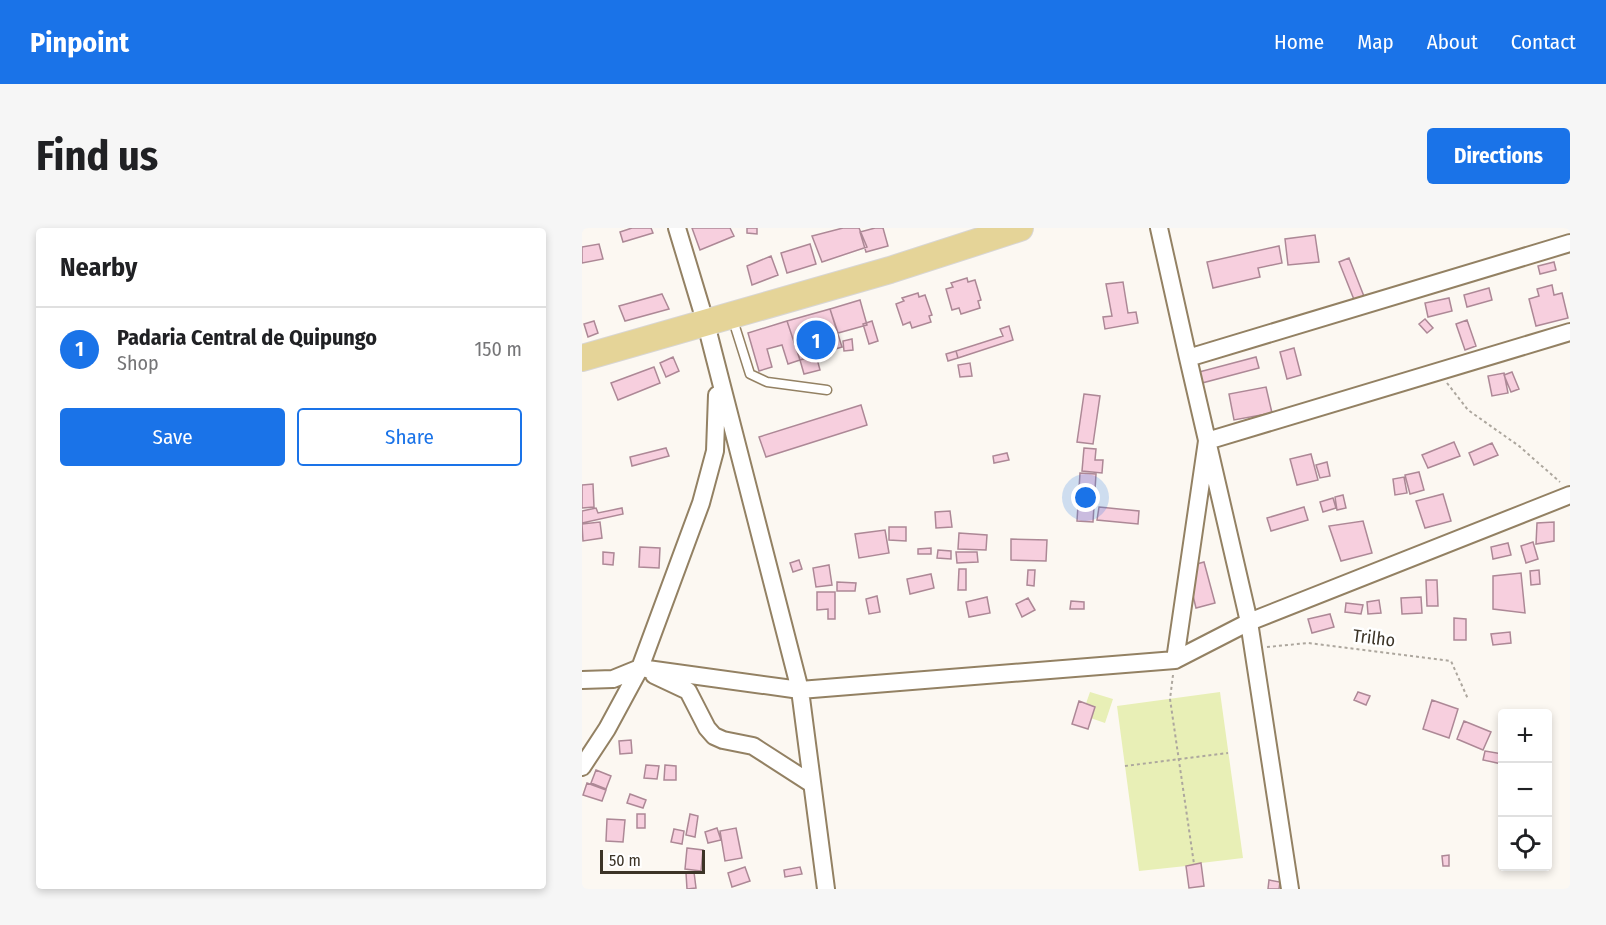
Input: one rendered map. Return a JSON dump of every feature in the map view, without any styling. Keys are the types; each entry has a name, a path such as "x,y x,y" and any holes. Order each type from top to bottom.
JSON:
{"main road":[{"path":"582,358 890,270 1020,228"}],"street":[{"path":"676,228 706,324 800,690 826,889"},
{"path":"1159,228 1249,622 1290,889"},
{"path":"1188,358 1570,243"},
{"path":"1207,441 1570,332"},
{"path":"582,767 607,729 640,668 701,503 715,452 717,374"},
{"path":"1175,660 1207,441"},
{"path":"582,680 613,679 640,668 800,690 1175,660 1249,622 1566,489"},
{"path":"640,668 688,691 706,728 714,736 753,746 812,784"}],"lane":[{"path":"732,316 750,374 767,382 827,390"}],"path":[{"path":"1438,372 1468,410 1519,446 1566,489"},
{"name":"Trilho","path":"1253,648 1308,643 1451,661 1468,699"},
{"path":"1175,660 1170,699 1194,864"},
{"path":"1125,766 1228,753"}],"green space":[{"path":"1090,692 1113,699 1105,723 1082,715"},
{"path":"1220,692 1243,858 1201,863 1204,886 1189,888 1186,866 1139,871 1117,706"}],"building":[{"path":"632,228 651,228 653,233 623,242 620,232"},
{"path":"692,228 730,228 734,236 700,250"},
{"path":"747,228 757,228 757,234 747,233"},
{"path":"843,228 859,228 867,247 822,262 812,236"},
{"path":"883,228 888,246 866,252 860,232"},
{"path":"1315,235 1319,262 1288,265 1285,239"},
{"path":"599,244 603,259 582,263 582,247"},
{"path":"810,244 816,264 787,273 781,253"},
{"path":"1279,246 1282,263 1258,268 1260,277 1213,288 1207,262"},
{"path":"771,256 778,275 752,285 747,266"},
{"path":"1349,258 1367,304 1357,307 1339,262"},
{"path":"1554,262 1556,270 1540,274 1538,266"},
{"path":"967,278 968,282 975,280 981,300 978,301 980,308 961,314 959,308 952,310 946,289 953,287 951,283"},
{"path":"1123,282 1128,313 1136,312 1138,323 1105,329 1103,317 1112,316 1106,284"},
{"path":"1552,285 1554,295 1562,293 1568,318 1536,326 1529,299 1539,296 1537,289"},
{"path":"1489,288 1492,300 1467,307 1464,295"},
{"path":"918,293 919,297 925,295 932,315 929,316 931,322 912,328 910,322 903,325 896,304 904,301 902,298"},
{"path":"662,294 669,309 625,321 619,306"},
{"path":"1449,298 1452,311 1428,317 1425,303"},
{"path":"860,300 867,325 838,333 830,309"},
{"path":"830,309 842,347 800,360 787,321"},
{"path":"1425,319 1433,328 1427,333 1419,324"},
{"path":"1467,320 1476,346 1465,350 1456,324"},
{"path":"594,321 598,333 588,337 584,324"},
{"path":"787,321 800,360 788,364 782,345 767,349 772,367 759,371 748,333"},
{"path":"872,321 878,341 869,344 863,324"},
{"path":"1009,326 1013,340 958,358 956,351 1003,336 1000,329"},
{"path":"852,339 853,350 844,351 843,341"},
{"path":"1294,348 1301,375 1287,379 1280,352"},
{"path":"956,351 958,358 948,361 946,354"},
{"path":"816,355 820,370 804,374 800,360"},
{"path":"673,357 679,371 666,377 660,363"},
{"path":"1256,357 1259,368 1202,383 1199,372"},
{"path":"970,363 972,376 960,377 958,365"},
{"path":"654,367 660,383 618,400 611,383"},
{"path":"1512,372 1519,389 1511,392 1504,375"},
{"path":"1504,373 1508,393 1492,396 1488,376"},
{"path":"1266,387 1272,413 1234,420 1229,394"},
{"path":"1084,394 1100,396 1093,444 1077,442"},
{"path":"861,405 867,425 766,457 759,437"},
{"path":"1454,442 1460,456 1428,468 1422,455"},
{"path":"1492,443 1498,455 1474,465 1469,453"},
{"path":"666,448 669,456 632,466 630,457"},
{"path":"1084,448 1096,449 1095,460 1103,460 1102,473 1082,471"},
{"path":"1007,453 1009,460 994,463 993,456"},
{"path":"1311,454 1318,480 1297,485 1290,459"},
{"path":"1327,462 1330,476 1320,478 1316,465"},
{"path":"1419,472 1424,490 1410,494 1405,475"},
{"path":"1080,473 1096,474 1093,522 1077,521"},
{"path":"1404,477 1407,493 1395,495 1393,479"},
{"path":"593,484 594,507 582,508 582,485"},
{"path":"1443,494 1451,521 1425,528 1416,501"},
{"path":"1343,495 1346,508 1337,510 1335,497"},
{"path":"1333,498 1336,508 1323,512 1320,502"},
{"path":"1099,507 1139,511 1138,524 1097,520"},
{"path":"1304,507 1308,520 1271,531 1267,518"},
{"path":"596,508 598,513 622,508 623,514 582,523 582,511"},
{"path":"950,511 952,527 936,528 935,512"},
{"path":"1363,521 1372,553 1341,561 1329,526"},
{"path":"600,522 602,538 583,541 582,524"},
{"path":"1554,522 1554,541 1536,544 1537,523"},
{"path":"889,527 906,527 906,541 889,540"},
{"path":"885,530 889,553 859,558 855,534"},
{"path":"959,533 987,535 986,550 958,549"},
{"path":"1011,539 1047,540 1046,561 1011,560"},
{"path":"1533,542 1538,559 1526,563 1521,546"},
{"path":"1508,543 1511,555 1493,559 1491,547"},
{"path":"640,547 660,548 659,568 639,567"},
{"path":"931,548 931,554 918,554 918,549"},
{"path":"938,550 951,551 951,559 937,558"},
{"path":"603,552 614,553 613,565 603,564"},
{"path":"956,552 977,552 978,562 957,563"},
{"path":"799,560 802,569 793,572 790,563"},
{"path":"1204,562 1215,603 1196,608 1186,567"},
{"path":"829,565 832,585 816,587 813,568"},
{"path":"959,569 966,569 966,590 958,590"},
{"path":"1028,570 1035,570 1034,586 1027,585"},
{"path":"1539,570 1540,584 1531,585 1530,571"},
{"path":"1521,573 1525,613 1493,609 1493,576"},
{"path":"931,574 934,588 910,594 907,579"},
{"path":"1426,580 1437,580 1438,606 1427,606"},
{"path":"837,582 856,583 855,591 837,591"},
{"path":"817,592 835,592 835,619 828,619 828,609 817,610"},
{"path":"877,596 880,612 869,614 866,599"},
{"path":"987,597 990,613 969,617 966,602"},
{"path":"1421,597 1422,613 1402,614 1401,598"},
{"path":"1028,598 1035,610 1022,617 1016,604"},
{"path":"1379,600 1381,613 1368,614 1367,602"},
{"path":"1071,601 1084,602 1084,609 1070,609"},
{"path":"1346,603 1363,605 1361,614 1345,612"},
{"path":"1330,614 1334,627 1312,633 1308,619"},
{"path":"1454,618 1466,619 1466,640 1454,640"},
{"path":"1510,632 1511,643 1493,645 1491,634"},
{"path":"1358,692 1370,696 1366,705 1354,700"},
{"path":"1432,700 1458,709 1449,738 1423,729"},
{"path":"1079,701 1095,707 1088,729 1072,724"},
{"path":"1464,721 1491,732 1483,750 1457,739"},
{"path":"631,740 632,753 620,754 619,741"},
{"path":"1485,751 1498,753 1498,763 1483,760"},
{"path":"646,765 659,766 657,779 644,778"},
{"path":"665,765 676,766 676,780 664,780"},
{"path":"596,770 611,776 606,789 591,783"},
{"path":"587,783 606,790 602,801 583,795"},
{"path":"630,794 646,800 643,808 627,803"},
{"path":"637,814 645,814 645,828 637,828"},
{"path":"690,814 698,816 695,837 686,835"},
{"path":"607,819 625,820 623,842 606,841"},
{"path":"717,828 721,840 708,843 705,832"},
{"path":"736,828 742,858 725,861 720,831"},
{"path":"674,829 684,831 682,844 671,842"},
{"path":"687,848 703,850 701,871 685,869"},
{"path":"1449,855 1449,866 1443,866 1442,856"},
{"path":"1201,863 1204,886 1189,888 1186,866"},
{"path":"745,867 750,881 732,887 728,873"},
{"path":"800,867 802,874 785,877 784,870"},
{"path":"694,872 696,888 687,889 686,873"},
{"path":"1269,880 1280,882 1279,889 1268,889"}],"place":[{"name":"Padaria Central de Quipungo","path":"816,340"}]}
